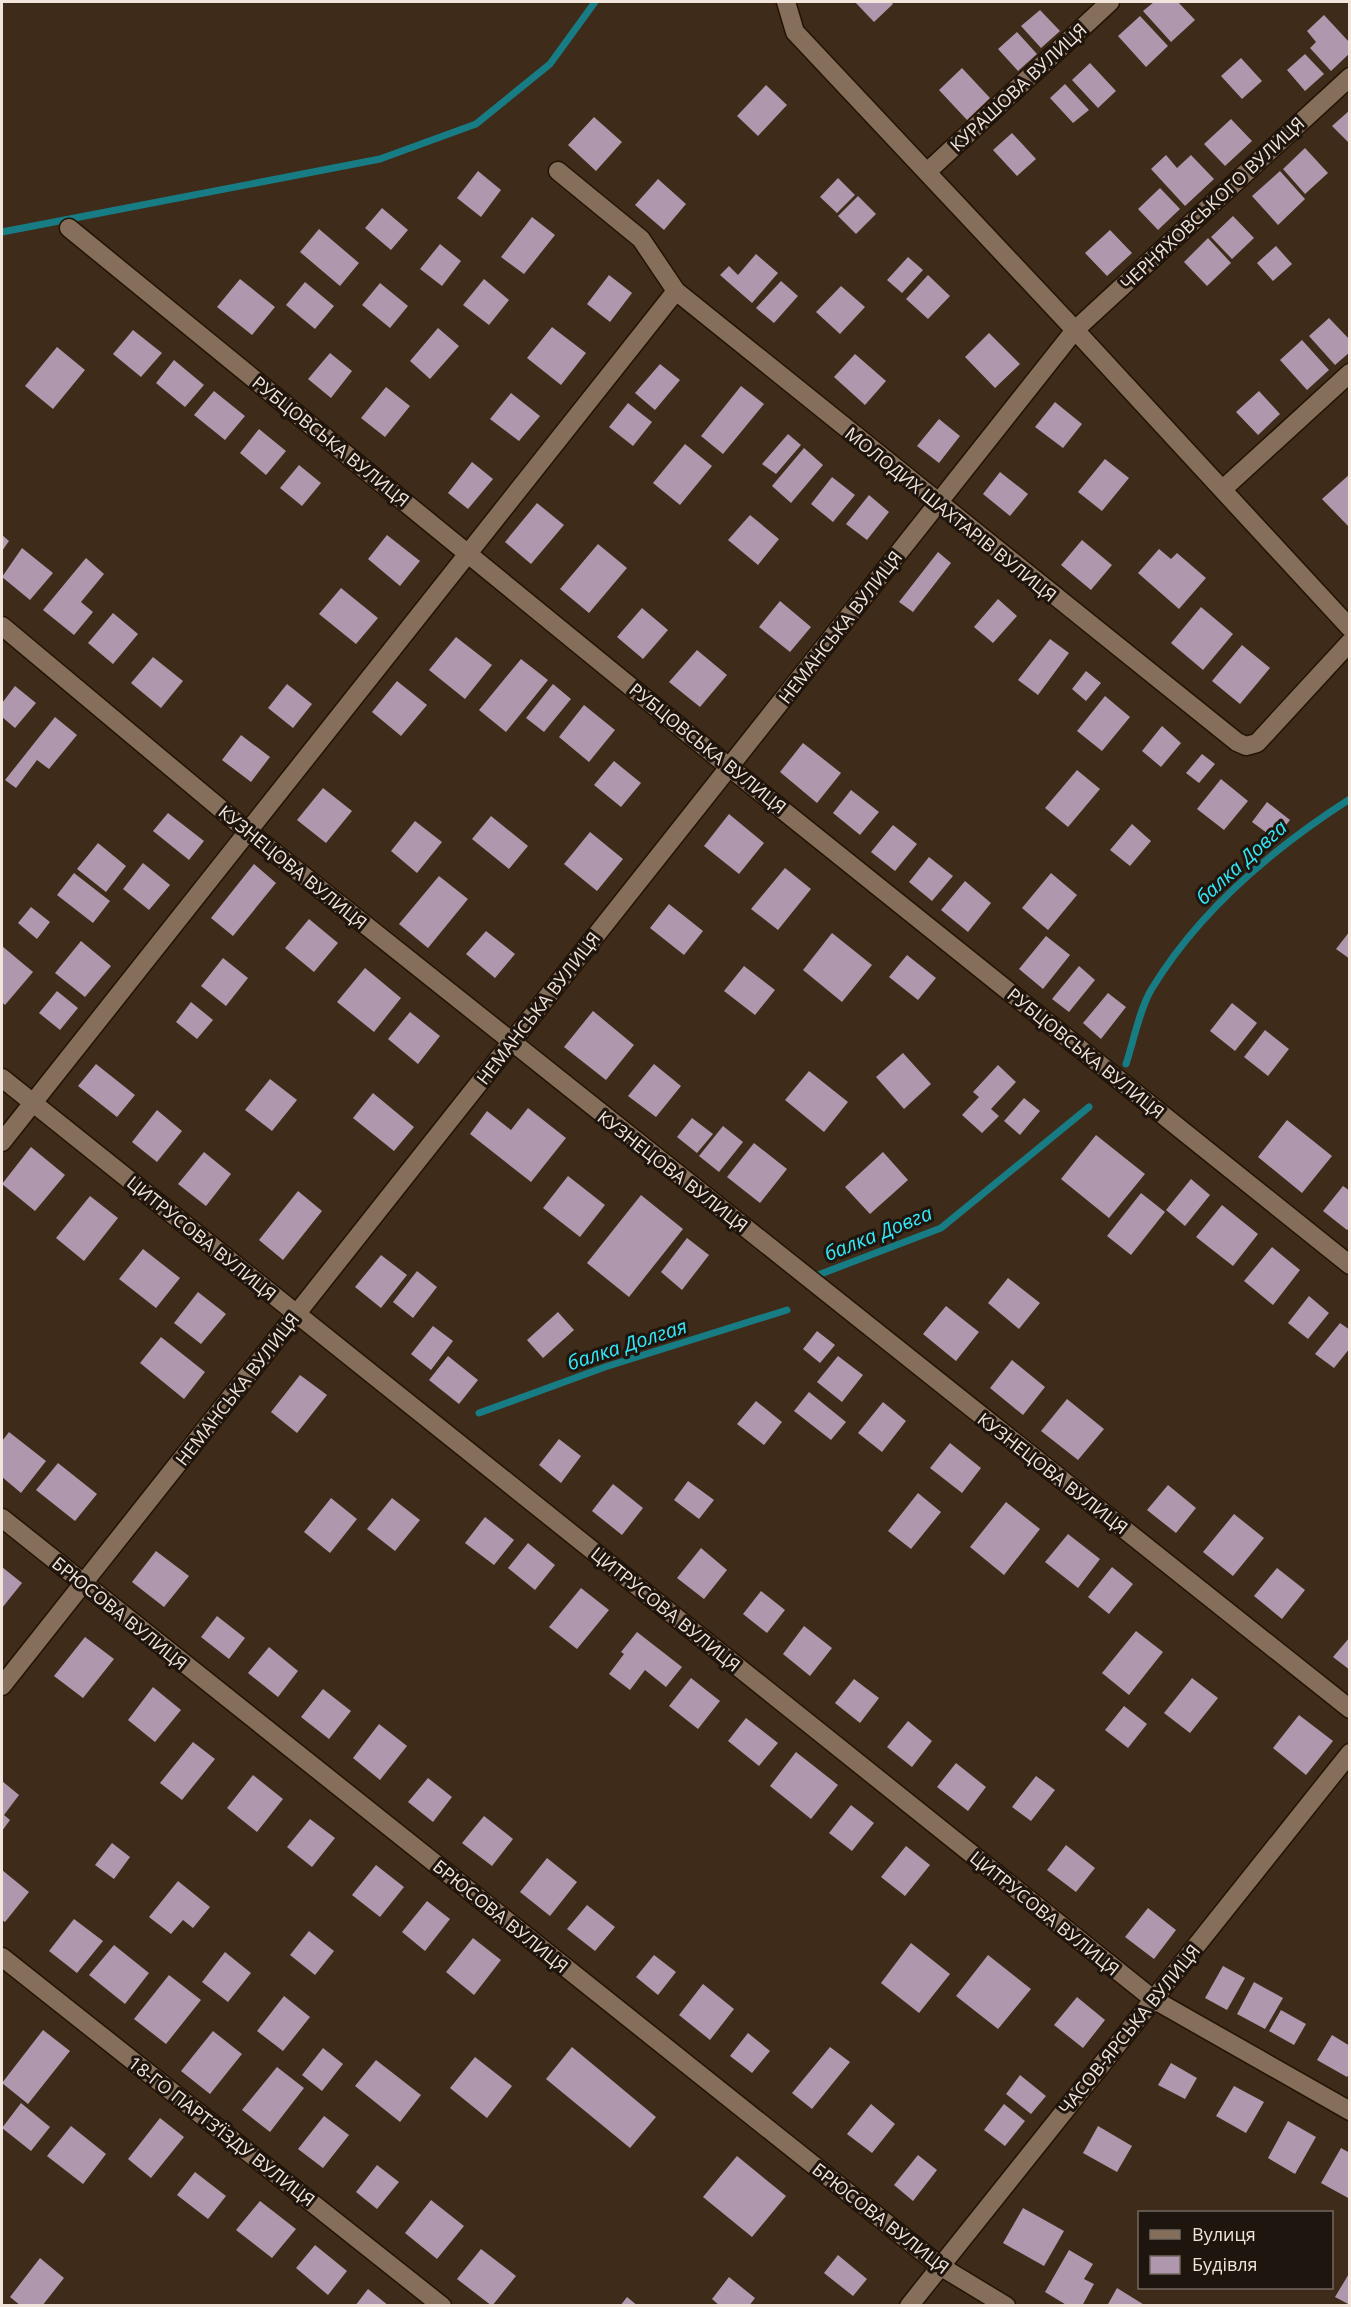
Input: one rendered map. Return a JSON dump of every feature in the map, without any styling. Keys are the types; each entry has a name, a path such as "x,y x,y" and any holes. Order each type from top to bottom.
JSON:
{"street":[{"path":"786,2 795,32 1075,330 1350,628"},
{"name":"КУРАШОВА ВУЛИЦЯ","path":"927,172 1110,2"},
{"name":"ЧЕРНЯХОВСЬКОГО ВУЛИЦЯ","path":"1075,330 1350,77"},
{"name":"МОЛОДИХ ШАХТАРІВ ВУЛИЦЯ","path":"558,171 641,239 676,291 1237,742 1246,746 1257,743 1350,642"},
{"name":"РУБЦОВСЬКА ВУЛИЦЯ","path":"69,228 729,767 1350,1265"},
{"path":"2,1142 246,830 676,291"},
{"name":"НЕМАНСЬКА ВУЛИЦЯ","path":"2,1686 1075,330"},
{"path":"1223,489 1350,373"},
{"name":"КУЗНЕЦОВА ВУЛИЦЯ","path":"2,626 246,830 1350,1709"},
{"name":"ЦИТРУСОВА ВУЛИЦЯ","path":"2,1078 1153,1999 1350,2112"},
{"name":"БРЮСОВА ВУЛИЦЯ","path":"2,1518 940,2266 1006,2306"},
{"name":"ЧАСОВ-ЯРСЬКА ВУЛИЦЯ","path":"909,2306 1350,1753"},
{"name":"18-ГО ПАРТЗ’ЇЗДУ ВУЛИЦЯ","path":"2,1957 442,2306"}],"building":[{"path":"855,2 891,2 893,4 874,22"},
{"path":"1154,2 1178,2 1195,20 1171,42 1143,11"},
{"path":"1040,10 1060,31 1041,48 1021,26"},
{"path":"1324,15 1350,43 1350,53 1331,71 1310,48 1316,42 1307,31"},
{"path":"1140,16 1168,46 1146,67 1118,36"},
{"path":"1017,32 1037,54 1018,71 998,49"},
{"path":"1305,54 1324,74 1305,91 1287,70"},
{"path":"1241,58 1262,81 1242,99 1221,76"},
{"path":"1090,63 1116,91 1098,108 1072,80"},
{"path":"962,68 990,98 967,120 939,90"},
{"path":"1065,84 1089,110 1073,123 1050,98"},
{"path":"766,85 787,105 758,136 737,116"},
{"path":"1350,110 1350,144 1332,126"},
{"path":"594,117 622,142 596,171 568,145"},
{"path":"1231,119 1252,141 1225,166 1204,144"},
{"path":"1012,133 1036,159 1017,176 993,150"},
{"path":"1305,148 1328,173 1305,194 1283,169"},
{"path":"1166,155 1177,168 1191,155 1214,179 1185,206 1151,169"},
{"path":"478,171 501,190 481,217 457,198"},
{"path":"1280,171 1305,199 1278,225 1252,196"},
{"path":"838,178 855,195 837,213 820,197"},
{"path":"658,179 686,204 664,230 635,205"},
{"path":"1160,188 1180,209 1158,230 1138,209"},
{"path":"858,196 876,214 856,234 838,216"},
{"path":"382,208 408,230 391,250 365,228"},
{"path":"1233,216 1254,238 1232,259 1211,237"},
{"path":"532,217 555,235 524,274 501,257"},
{"path":"319,229 359,263 340,286 300,252"},
{"path":"1110,230 1132,253 1107,276 1085,253"},
{"path":"1208,238 1231,263 1207,286 1184,262"},
{"path":"440,244 461,261 442,286 420,269"},
{"path":"1276,246 1292,264 1273,281 1257,263"},
{"path":"756,254 778,273 752,303 720,275 729,266 738,275"},
{"path":"908,257 923,270 902,293 887,280"},
{"path":"609,275 632,293 610,322 587,304"},
{"path":"928,275 950,296 928,319 906,299"},
{"path":"240,279 275,307 252,335 217,307"},
{"path":"484,279 509,300 489,325 463,305"},
{"path":"781,281 798,296 774,323 756,308"},
{"path":"305,282 334,306 315,329 286,305"},
{"path":"380,283 408,306 390,328 362,305"},
{"path":"841,286 865,307 840,334 816,312"},
{"path":"1329,318 1350,340 1350,352 1335,365 1309,336"},
{"path":"552,327 586,353 561,385 527,358"},
{"path":"438,328 459,346 430,379 410,361"},
{"path":"133,330 162,353 141,377 113,354"},
{"path":"989,333 1020,364 995,388 965,357"},
{"path":"1302,340 1329,370 1307,390 1280,360"},
{"path":"57,347 85,370 53,409 25,386"},
{"path":"330,353 352,371 331,398 308,379"},
{"path":"855,354 886,381 865,405 834,377"},
{"path":"174,360 204,385 185,407 156,383"},
{"path":"660,364 680,380 655,410 635,393"},
{"path":"741,386 764,404 723,454 701,436"},
{"path":"386,387 410,406 385,437 361,418"},
{"path":"214,391 245,416 225,440 194,415"},
{"path":"1259,391 1280,414 1258,435 1236,412"},
{"path":"511,393 540,416 519,441 490,419"},
{"path":"1055,402 1082,424 1063,448 1035,427"},
{"path":"628,403 652,422 633,446 609,427"},
{"path":"939,419 960,436 939,463 917,446"},
{"path":"259,429 286,451 266,475 240,453"},
{"path":"788,434 801,445 776,474 762,464"},
{"path":"685,444 712,466 680,505 653,483"},
{"path":"804,448 823,465 791,503 772,486"},
{"path":"1105,459 1129,478 1102,511 1078,492"},
{"path":"472,462 493,479 468,509 448,493"},
{"path":"299,465 321,483 302,506 280,488"},
{"path":"1000,472 1028,494 1010,516 983,494"},
{"path":"1350,474 1350,528 1322,499"},
{"path":"832,477 855,495 833,522 811,504"},
{"path":"869,495 889,512 867,540 846,524"},
{"path":"537,503 564,525 531,564 505,542"},
{"path":"750,515 779,539 758,565 728,540"},
{"path":"2,535 9,541 2,551"},
{"path":"387,535 420,561 400,586 368,559"},
{"path":"1082,540 1112,565 1091,590 1061,565"},
{"path":"598,544 627,568 589,613 560,589"},
{"path":"22,548 53,573 30,600 2,577"},
{"path":"1159,549 1171,559 1177,553 1206,578 1179,609 1138,573"},
{"path":"938,552 951,563 913,612 899,602"},
{"path":"86,558 104,574 81,602 93,612 74,635 43,610"},
{"path":"341,588 378,618 356,644 319,614"},
{"path":"998,599 1017,616 993,643 974,627"},
{"path":"780,601 811,627 790,652 759,627"},
{"path":"1201,607 1233,634 1203,670 1171,643"},
{"path":"642,608 668,630 643,659 617,637"},
{"path":"113,613 138,634 113,664 88,643"},
{"path":"456,637 492,665 465,699 429,670"},
{"path":"1050,639 1069,653 1038,695 1018,680"},
{"path":"1242,645 1270,668 1240,704 1212,681"},
{"path":"697,650 727,675 700,707 669,682"},
{"path":"153,657 183,681 161,708 131,683"},
{"path":"521,659 548,680 506,732 479,710"},
{"path":"1086,671 1101,683 1086,701 1072,689"},
{"path":"397,681 427,705 401,736 372,712"},
{"path":"287,684 312,704 293,728 268,708"},
{"path":"553,684 571,699 544,732 526,718"},
{"path":"15,686 36,703 15,728 2,717 2,703"},
{"path":"1105,696 1130,717 1102,751 1077,731"},
{"path":"584,705 615,730 589,762 559,737"},
{"path":"55,717 77,735 49,769 37,760 16,788 5,780"},
{"path":"1162,726 1181,743 1161,767 1142,751"},
{"path":"241,735 270,757 251,782 222,760"},
{"path":"803,743 841,773 817,803 780,772"},
{"path":"1202,754 1215,764 1199,783 1186,773"},
{"path":"614,761 641,783 621,807 594,785"},
{"path":"1077,770 1100,789 1068,827 1045,808"},
{"path":"1221,779 1248,801 1224,830 1197,809"},
{"path":"323,788 352,811 326,843 297,820"},
{"path":"851,790 879,812 860,835 833,813"},
{"path":"1267,802 1290,820 1275,839 1252,822"},
{"path":"168,813 204,841 189,860 153,831"},
{"path":"729,814 764,843 739,874 704,846"},
{"path":"491,816 528,846 509,869 472,839"},
{"path":"415,821 442,842 417,873 391,851"},
{"path":"1132,824 1151,841 1130,866 1110,850"},
{"path":"893,825 917,844 895,871 871,852"},
{"path":"590,832 623,859 597,891 564,864"},
{"path":"98,843 126,866 106,892 77,869"},
{"path":"929,857 953,876 932,901 909,882"},
{"path":"143,863 170,885 149,910 123,889"},
{"path":"254,864 276,883 233,936 211,918"},
{"path":"785,868 811,889 778,930 751,909"},
{"path":"74,873 110,901 93,923 57,895"},
{"path":"1051,873 1077,895 1048,930 1022,908"},
{"path":"439,876 468,899 428,948 399,924"},
{"path":"965,881 991,903 968,932 941,910"},
{"path":"669,904 703,931 684,955 650,928"},
{"path":"31,907 50,922 37,939 18,923"},
{"path":"309,919 338,943 314,972 285,948"},
{"path":"486,931 515,954 495,978 466,954"},
{"path":"1350,931 1350,959 1336,949"},
{"path":"832,933 872,965 842,1002 803,970"},
{"path":"1046,936 1070,955 1043,989 1019,969"},
{"path":"81,941 111,966 85,997 55,973"},
{"path":"2,946 33,972 5,1005 2,1002"},
{"path":"907,955 936,978 918,1000 889,977"},
{"path":"223,958 248,978 226,1006 201,986"},
{"path":"744,966 775,990 755,1015 724,991"},
{"path":"1079,966 1095,980 1069,1012 1052,999"},
{"path":"365,968 401,998 374,1032 337,1002"},
{"path":"57,991 78,1008 60,1030 39,1013"},
{"path":"1108,993 1126,1007 1101,1039 1083,1023"},
{"path":"191,1002 213,1020 197,1039 176,1022"},
{"path":"1232,1003 1257,1023 1235,1051 1210,1031"},
{"path":"593,1011 634,1045 606,1080 564,1047"},
{"path":"410,1012 440,1036 418,1064 388,1039"},
{"path":"1265,1030 1289,1049 1268,1076 1244,1057"},
{"path":"903,1053 931,1084 904,1109 876,1077"},
{"path":"96,1064 135,1095 117,1117 78,1086"},
{"path":"654,1064 681,1086 656,1117 628,1096"},
{"path":"998,1065 1016,1082 991,1109 999,1116 982,1133 962,1115 979,1097 973,1092"},
{"path":"809,1071 848,1102 824,1132 785,1100"},
{"path":"270,1079 297,1100 272,1131 245,1110"},
{"path":"373,1093 414,1127 394,1151 353,1118"},
{"path":"1024,1098 1040,1111 1020,1135 1004,1121"},
{"path":"528,1108 566,1138 531,1182 470,1134 487,1111 511,1130"},
{"path":"157,1110 182,1131 157,1162 132,1142"},
{"path":"692,1118 713,1134 697,1153 677,1137"},
{"path":"1287,1120 1332,1156 1302,1193 1258,1157"},
{"path":"723,1126 743,1142 719,1172 699,1156"},
{"path":"1096,1135 1145,1174 1109,1218 1061,1179"},
{"path":"754,1143 787,1169 760,1203 727,1177"},
{"path":"31,1147 65,1175 35,1211 2,1184"},
{"path":"204,1152 231,1174 206,1206 178,1184"},
{"path":"883,1152 908,1180 870,1214 845,1187"},
{"path":"568,1176 605,1205 580,1237 543,1208"},
{"path":"1191,1179 1210,1195 1185,1226 1166,1210"},
{"path":"1343,1186 1350,1191 1350,1227 1347,1230 1323,1211"},
{"path":"298,1191 322,1211 283,1260 259,1240"},
{"path":"1141,1193 1165,1212 1131,1255 1107,1236"},
{"path":"641,1195 683,1229 629,1297 587,1263"},
{"path":"90,1196 118,1218 84,1261 56,1238"},
{"path":"1222,1205 1258,1234 1233,1266 1196,1237"},
{"path":"687,1238 709,1255 682,1290 661,1272"},
{"path":"1272,1247 1300,1270 1273,1305 1244,1281"},
{"path":"143,1249 180,1278 156,1308 119,1279"},
{"path":"381,1255 407,1275 381,1308 355,1287"},
{"path":"417,1271 437,1287 413,1318 393,1302"},
{"path":"1008,1278 1040,1303 1019,1329 988,1303"},
{"path":"198,1292 226,1314 201,1344 174,1323"},
{"path":"1309,1296 1329,1313 1308,1339 1288,1323"},
{"path":"946,1306 979,1332 956,1361 923,1334"},
{"path":"558,1312 574,1330 543,1358 527,1340"},
{"path":"1340,1323 1350,1330 1350,1348 1334,1368 1315,1354"},
{"path":"433,1326 453,1341 431,1370 411,1354"},
{"path":"817,1331 835,1345 820,1363 803,1349"},
{"path":"161,1337 205,1372 184,1399 140,1363"},
{"path":"448,1356 478,1380 459,1404 429,1380"},
{"path":"838,1356 863,1375 842,1402 817,1382"},
{"path":"1012,1360 1045,1387 1023,1415 990,1388"},
{"path":"300,1375 327,1395 297,1433 271,1412"},
{"path":"809,1392 846,1422 831,1440 794,1411"},
{"path":"1067,1399 1104,1429 1078,1460 1041,1431"},
{"path":"756,1401 782,1422 764,1445 737,1424"},
{"path":"883,1402 906,1421 882,1452 858,1433"},
{"path":"9,1432 46,1461 21,1493 2,1477 2,1441"},
{"path":"559,1439 581,1456 561,1483 539,1465"},
{"path":"950,1443 981,1468 962,1493 930,1468"},
{"path":"58,1463 97,1494 75,1521 36,1490"},
{"path":"688,1481 714,1500 699,1519 674,1500"},
{"path":"613,1484 643,1508 622,1535 592,1511"},
{"path":"1168,1485 1196,1508 1176,1533 1147,1510"},
{"path":"918,1493 941,1512 911,1549 888,1531"},
{"path":"331,1498 357,1519 330,1553 304,1532"},
{"path":"392,1498 420,1520 395,1551 367,1529"},
{"path":"1006,1502 1040,1529 1004,1575 970,1547"},
{"path":"1234,1514 1264,1538 1233,1576 1203,1552"},
{"path":"485,1517 514,1540 494,1565 465,1543"},
{"path":"1068,1534 1100,1559 1078,1588 1045,1562"},
{"path":"528,1543 555,1565 535,1590 508,1568"},
{"path":"701,1548 727,1570 704,1599 677,1578"},
{"path":"156,1551 189,1576 164,1607 132,1582"},
{"path":"2,1567 22,1583 2,1608"},
{"path":"1112,1567 1133,1584 1109,1614 1088,1597"},
{"path":"1277,1568 1305,1590 1282,1619 1254,1596"},
{"path":"581,1588 609,1610 577,1649 549,1627"},
{"path":"761,1591 785,1610 767,1633 743,1614"},
{"path":"217,1616 245,1638 229,1659 201,1637"},
{"path":"804,1626 832,1648 810,1676 783,1654"},
{"path":"1136,1631 1163,1652 1129,1695 1102,1673"},
{"path":"637,1632 682,1667 666,1687 645,1670 630,1690 609,1674 624,1654 621,1652"},
{"path":"85,1637 114,1659 83,1698 54,1676"},
{"path":"1350,1637 1350,1670 1333,1657"},
{"path":"269,1647 298,1671 278,1697 248,1673"},
{"path":"691,1678 720,1701 698,1729 669,1706"},
{"path":"1192,1678 1218,1698 1190,1733 1164,1713"},
{"path":"854,1679 879,1698 860,1723 835,1703"},
{"path":"153,1687 181,1710 155,1742 128,1720"},
{"path":"323,1689 351,1711 329,1739 301,1717"},
{"path":"1124,1706 1147,1724 1128,1748 1105,1730"},
{"path":"1299,1715 1333,1741 1306,1775 1273,1748"},
{"path":"746,1718 778,1743 759,1766 728,1741"},
{"path":"908,1721 932,1741 912,1767 887,1747"},
{"path":"379,1724 407,1746 380,1780 353,1758"},
{"path":"193,1742 215,1759 182,1800 160,1783"},
{"path":"796,1752 838,1785 811,1819 770,1786"},
{"path":"956,1763 986,1787 968,1811 937,1787"},
{"path":"253,1775 283,1799 257,1832 227,1808"},
{"path":"1036,1776 1055,1790 1031,1821 1012,1807"},
{"path":"428,1778 452,1797 433,1822 408,1802"},
{"path":"2,1781 19,1795 4,1815 10,1820 2,1831"},
{"path":"851,1805 874,1823 852,1851 829,1833"},
{"path":"484,1816 513,1839 492,1866 462,1843"},
{"path":"310,1819 335,1838 312,1867 287,1847"},
{"path":"112,1843 130,1857 114,1879 95,1865"},
{"path":"1066,1845 1095,1868 1076,1892 1047,1870"},
{"path":"906,1846 930,1865 905,1896 881,1877"},
{"path":"547,1858 577,1882 550,1916 520,1892"},
{"path":"376,1865 404,1887 380,1917 352,1895"},
{"path":"2,1870 29,1892 5,1922 2,1920"},
{"path":"178,1881 210,1907 193,1928 183,1920 171,1934 149,1917"},
{"path":"427,1901 450,1919 425,1951 402,1932"},
{"path":"587,1905 615,1927 595,1951 567,1929"},
{"path":"1148,1908 1176,1930 1154,1959 1125,1937"},
{"path":"74,1919 103,1941 77,1973 49,1951"},
{"path":"309,1931 334,1951 315,1975 290,1955"},
{"path":"473,1938 501,1960 474,1995 446,1972"},
{"path":"911,1943 950,1974 919,2013 881,1983"},
{"path":"114,1945 149,1973 125,2004 89,1975"},
{"path":"225,1952 251,1973 228,2002 202,1982"},
{"path":"654,1955 676,1972 658,1995 636,1977"},
{"path":"988,1955 1031,1989 998,2029 956,1996"},
{"path":"1223,1966 1245,1978 1227,2010 1205,1998"},
{"path":"169,1975 201,2000 166,2044 134,2019"},
{"path":"1254,1982 1283,1998 1265,2029 1237,2014"},
{"path":"703,1984 734,2009 710,2040 679,2015"},
{"path":"284,1996 310,2017 283,2051 257,2031"},
{"path":"1077,1997 1105,2020 1083,2048 1054,2025"},
{"path":"1281,2010 1306,2024 1294,2045 1269,2031"},
{"path":"43,2030 70,2051 28,2104 2,2083"},
{"path":"213,2031 242,2054 210,2094 181,2071"},
{"path":"748,2033 770,2051 752,2073 730,2056"},
{"path":"1332,2035 1350,2046 1350,2072 1347,2077 1317,2060"},
{"path":"572,2047 656,2117 630,2148 546,2079"},
{"path":"830,2047 850,2062 812,2109 792,2093"},
{"path":"323,2048 343,2064 322,2091 302,2075"},
{"path":"475,2057 512,2086 487,2118 450,2088"},
{"path":"376,2060 421,2095 400,2122 355,2086"},
{"path":"1171,2063 1197,2078 1185,2099 1158,2085"},
{"path":"277,2067 304,2088 270,2132 242,2110"},
{"path":"1020,2075 1046,2096 1031,2114 1006,2094"},
{"path":"1234,2086 1264,2102 1246,2133 1216,2116"},
{"path":"21,2103 50,2127 31,2151 2,2128"},
{"path":"871,2104 895,2124 872,2153 847,2134"},
{"path":"1004,2104 1025,2121 1005,2146 984,2130"},
{"path":"324,2116 349,2135 323,2168 298,2149"},
{"path":"160,2118 184,2137 151,2178 128,2159"},
{"path":"1288,2121 1316,2137 1295,2174 1268,2158"},
{"path":"71,2126 106,2154 83,2184 47,2156"},
{"path":"1098,2126 1132,2146 1117,2172 1083,2153"},
{"path":"1341,2148 1350,2153 1350,2199 1321,2183"},
{"path":"918,2155 937,2170 913,2201 894,2185"},
{"path":"737,2156 786,2196 752,2237 703,2197"},
{"path":"377,2165 399,2182 377,2209 356,2192"},
{"path":"195,2172 226,2196 208,2219 177,2195"},
{"path":"431,2200 464,2226 437,2259 405,2233"},
{"path":"260,2201 296,2229 272,2258 236,2230"},
{"path":"1023,2208 1064,2231 1044,2266 1003,2243"},
{"path":"315,2245 347,2271 328,2295 296,2268"},
{"path":"481,2249 516,2276 492,2306 457,2279"},
{"path":"1069,2250 1093,2264 1084,2279 1094,2284 1082,2306 1068,2306 1045,2292"},
{"path":"838,2255 867,2279 853,2296 824,2273"},
{"path":"40,2258 64,2278 42,2306 21,2306 10,2297"},
{"path":"1350,2272 1350,2305 1335,2297"},
{"path":"729,2277 755,2298 749,2306 720,2306 712,2299"},
{"path":"1117,2288 1146,2306 1107,2306"},
{"path":"368,2289 389,2306 355,2306"},
{"path":"627,2297 638,2306 620,2306"}],"waterway":[{"path":"2,232 380,159 476,124 550,64 595,2"},
{"name":"балка Довга","path":"1126,1064 1147,998 1191,933 1239,883 1265,860 1350,799"},
{"name":"балка Довга","path":"818,1275 941,1228 1089,1107"},
{"name":"балка Долгая","path":"479,1413 605,1367 787,1310"}]}
